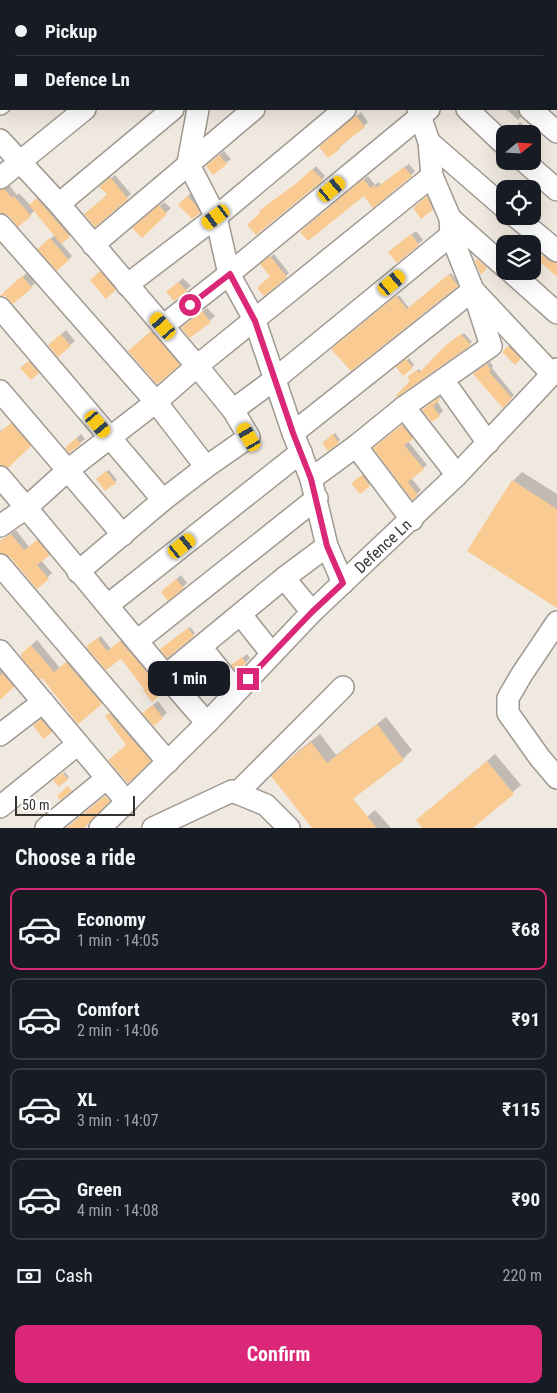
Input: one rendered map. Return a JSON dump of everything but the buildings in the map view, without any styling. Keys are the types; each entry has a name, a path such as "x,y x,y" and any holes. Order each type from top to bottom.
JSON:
{"street":[{"path":"0,178 84,110"},
{"path":"58,204 172,110"},
{"path":"198,110 188,163 216,217 230,274 255,321 314,488 327,546 343,583"},
{"path":"93,244 253,110"},
{"path":"127,285 216,217 345,110"},
{"path":"468,110 496,136"},
{"path":"531,110 557,132"},
{"path":"137,640 314,488 356,446 404,407 491,346 432,176 429,142 423,111 230,274 163,326"},
{"path":"0,140 198,366 233,410 249,437 163,500 78,572"},
{"path":"429,142 496,200"},
{"path":"534,170 557,190"},
{"path":"0,526 26,508 68,470 156,402 432,176"},
{"path":"0,225 156,402 206,467"},
{"path":"526,225 557,250"},
{"path":"450,226 496,260"},
{"path":"233,410 275,379 450,226"},
{"path":"520,280 557,313"},
{"path":"473,290 555,371"},
{"path":"108,605 473,290"},
{"path":"0,308 163,500"},
{"name":"Defence Ln","path":"100,828 168,762 312,612 412,520 457,475 555,371"},
{"path":"443,380 488,443"},
{"path":"0,391 123,535"},
{"path":"404,407 457,475"},
{"path":"356,446 412,520"},
{"path":"0,478 206,723"},
{"path":"165,676 284,578 327,546"},
{"path":"0,565 168,762"},
{"path":"284,578 312,612"},
{"path":"241,615 272,654"},
{"path":"557,622 508,698 508,712 540,758 557,778"},
{"path":"201,647 236,691"},
{"path":"3,661 43,702 127,802"},
{"path":"237,793 343,687"},
{"path":"0,736 43,702"},
{"path":"0,807 78,744"},
{"path":"46,828 107,778"},
{"path":"153,828 232,791 266,805 289,828"}],"route":[{"path":"190,305 230,274 255,321 293,433 311,479 327,546 343,583 312,612 248,679"}]}
